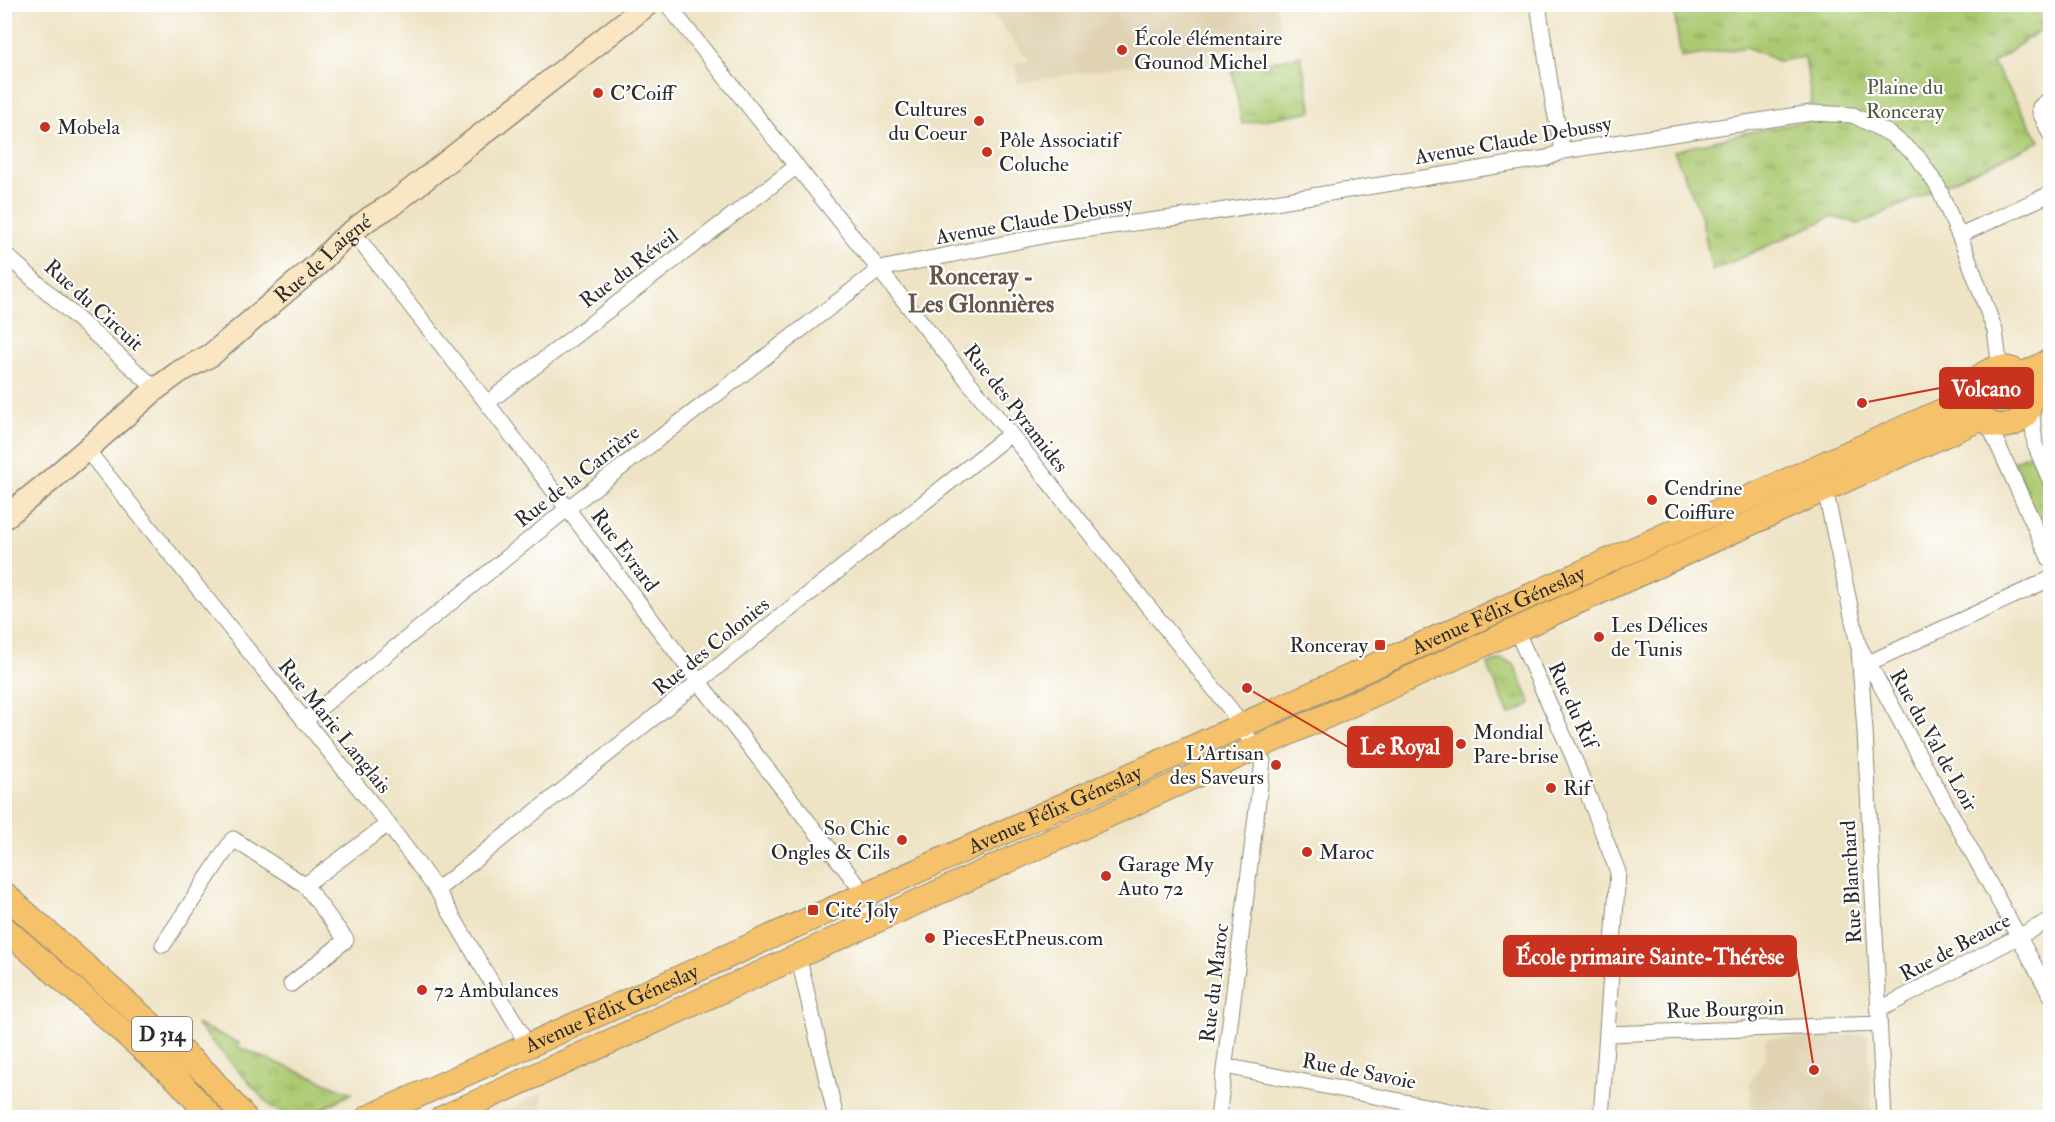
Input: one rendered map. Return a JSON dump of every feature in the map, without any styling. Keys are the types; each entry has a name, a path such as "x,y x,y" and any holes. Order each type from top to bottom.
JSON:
{"main road":[{"name":"Avenue Félix Géneslay","path":"2027,386 1988,371 1980,377 1975,387 1981,413 1996,426 2010,425 2019,421 2026,414 2027,386 2050,361"},
{"name":"Avenue Félix Géneslay","path":"442,1118 1824,489 1981,413"},
{"name":"Avenue Félix Géneslay","path":"368,1118 1240,726 1981,413"},
{"name":"D 314","path":"4,894 207,1074 245,1118"},
{"name":"D 314","path":"4,928 178,1080 212,1118"}],"street":[{"name":"Rue de Laigné","path":"4,519 156,389 179,372 211,355 318,264 352,231 393,204 648,4"},
{"name":"Rue des Pyramides","path":"667,4 1233,713 1256,748"},
{"path":"1538,4 1563,151"},
{"path":"2050,99 2040,107 2050,134"},
{"name":"Avenue Claude Debussy","path":"879,269 1053,234 1194,215 1547,158 1563,151 1811,113 1853,115 1890,134 1917,156 1938,187 1960,235 1995,331 2027,386 2035,445 2050,480"},
{"name":"Rue du Réveil","path":"487,403 797,166"},
{"path":"1960,235 2050,194"},
{"name":"Rue Evrard","path":"352,231 487,403 863,895 875,921"},
{"name":"Rue du Circuit","path":"4,253 156,389"},
{"name":"Rue de la Carrière","path":"304,721 567,509 879,269"},
{"path":"1981,413 2050,560"},
{"name":"Rue des Colonies","path":"437,890 1010,434"},
{"name":"Rue Marie Langlais","path":"86,449 388,824 437,890 488,975 526,1046"},
{"name":"Rue du Val de Loir","path":"1824,489 1864,665 2020,936 2050,994"},
{"path":"1864,665 2050,579"},
{"name":"Rue du Rif","path":"1516,630 1575,761 1618,872 1601,1118"},
{"name":"Rue Blanchard","path":"1864,665 1884,1118"},
{"name":"Rue du Maroc","path":"1218,1118 1263,761 1256,748"},
{"path":"305,885 388,824"},
{"path":"163,945 233,838 305,885 346,940 291,984"},
{"name":"Rue de Beauce","path":"1879,1017 2050,920"},
{"path":"795,957 801,968 836,1118"},
{"name":"Rue Bourgoin","path":"1608,1034 1879,1017"},
{"name":"Rue de Savoie","path":"1225,1066 1485,1118"}],"shaded area":[{"name":"École élémentaire Gounod Michel","path":"985,5 1276,5 1283,40 1018,83 1015,63 1029,61"},
{"path":"1868,1034 1872,1117 1752,1117 1750,1082 1766,1057 1765,1038"},
{"path":"544,1091 541,1117 489,1117 502,1112"}],"green space":[{"name":"Plaine du Ronceray","path":"1673,5 2050,5 2050,23 1993,63 2040,141 1860,224 1831,217 1712,271 1701,215 1674,151 1745,133 1814,120 1805,57 1778,61 1747,47 1681,58"},
{"path":"1301,56 1312,111 1242,124 1232,69"},
{"path":"2002,376 2016,382 2022,396 2016,410 2002,416 1988,410 1982,396 1988,382"},
{"path":"2030,453 2050,497 2050,547 2013,461"},
{"path":"1501,659 1514,664 1531,704 1509,715 1487,665"},
{"path":"196,1024 239,1043 238,1047 352,1093 307,1117 293,1117 272,1108"}],"place":[{"name":"École élémentaire Gounod Michel","path":"1122,50"},
{"name":"C'Coiff","path":"598,93"},
{"name":"Cultures du Coeur","path":"979,121"},
{"name":"Mobela","path":"45,127"},
{"name":"Pôle Associatif Coluche","path":"987,152"},
{"name":"Volcano","path":"1862,403"},
{"name":"Cendrine Coiffure","path":"1652,500"},
{"name":"Les Délices de Tunis","path":"1599,637"},
{"name":"Ronceray","path":"1380,645"},
{"name":"Le Royal","path":"1247,688"},
{"name":"Mondial Pare-brise","path":"1461,744"},
{"name":"L'Artisan des Saveurs","path":"1276,765"},
{"name":"Rif","path":"1551,788"},
{"name":"So Chic Ongles & Cils","path":"902,840"},
{"name":"Maroc","path":"1307,852"},
{"name":"Garage My Auto 72","path":"1106,876"},
{"name":"Cité Joly","path":"813,910"},
{"name":"PiecesEtPneus.com","path":"930,938"},
{"name":"72 Ambulances","path":"422,990"},
{"name":"École primaire Sainte-Thérèse","path":"1814,1070"}],"district":[{"name":"Ronceray - Les Glonnières","path":"981,290"}]}
